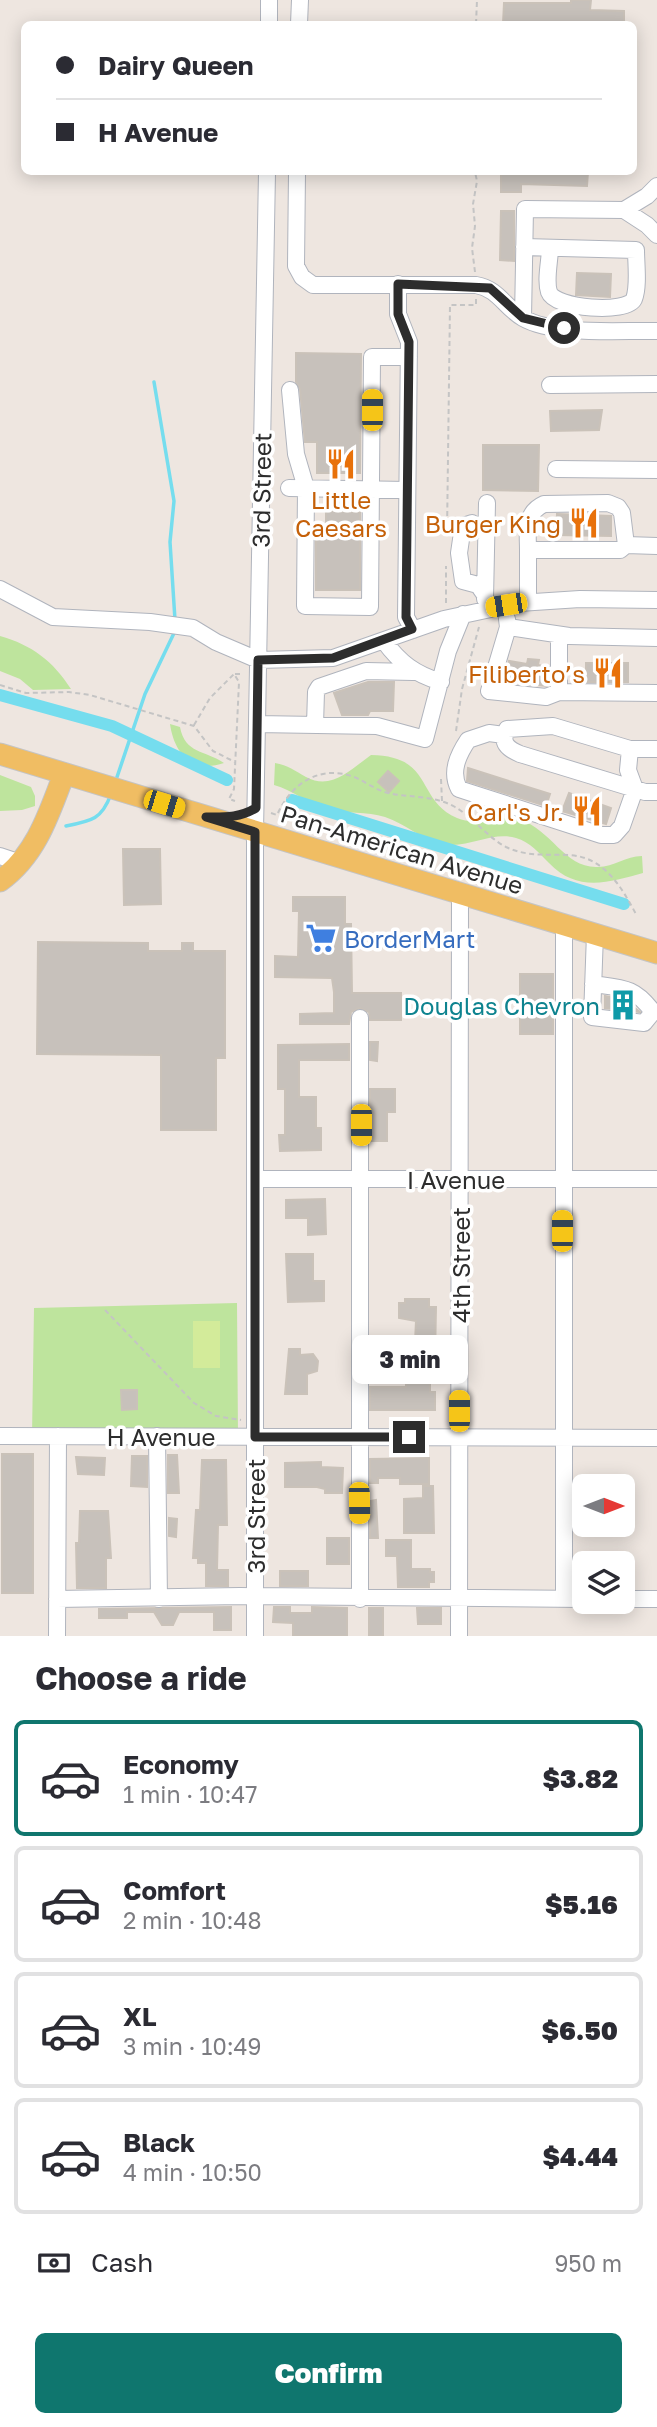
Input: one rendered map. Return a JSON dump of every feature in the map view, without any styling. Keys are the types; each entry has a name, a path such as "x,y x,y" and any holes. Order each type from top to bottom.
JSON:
{"main road":[{"name":"Pan-American Avenue","path":"4,753 64,774 657,953"},
{"path":"0,881 21,863 44,826 64,774"}],"street":[{"path":"269,0 269,21"},
{"path":"299,21 300,0"},
{"name":"3rd Street","path":"255,1636 255,832 263,811 257,724 267,175"},
{"path":"297,175 296,266 302,277 313,285 476,285 490,288 523,318 564,328 657,331"},
{"path":"624,210 647,196 657,186"},
{"path":"523,318 525,209 624,210 648,225 657,235"},
{"path":"524,247 636,250 635,298 621,308 568,305 555,300 549,292 550,248"},
{"path":"398,284 398,314 409,342 406,617 412,629"},
{"path":"290,390 296,454 306,488 305,606 370,607 372,357 409,357"},
{"path":"550,385 657,384"},
{"path":"556,469 657,470"},
{"path":"289,488 407,490"},
{"path":"484,607 486,503"},
{"path":"528,602 528,519 534,509 544,504 608,503 618,507 622,513 626,545"},
{"path":"484,607 478,585 463,581 459,553 463,526 471,523 486,534"},
{"path":"528,550 620,550 626,545 657,546"},
{"path":"0,589 53,617 150,622 193,628 216,642 258,660 333,658 412,629 484,607 528,602 657,600"},
{"path":"506,605 508,627 489,691 545,697 559,692 657,693"},
{"path":"257,724 377,726 425,739 454,631 463,614"},
{"path":"508,627 559,635 657,638"},
{"path":"559,635 559,692"},
{"path":"384,640 402,663 413,672"},
{"path":"315,725 316,692 319,687 366,671 413,672 441,682"},
{"path":"657,748 630,749 552,726 507,729 504,735 504,743 510,750 520,754 635,789 657,792"},
{"path":"504,735 489,733 468,740 456,765 454,779 459,789 590,832 614,835 622,826 635,789 628,770 630,749"},
{"path":"206,817 231,817 263,811"},
{"path":"0,856 21,863"},
{"name":"4th Street","path":"459,1636 460,894"},
{"path":"564,925 564,1599"},
{"path":"593,984 628,989 642,996 655,1012 644,1023 592,1017 593,984 595,934"},
{"path":"360,1018 360,1599"},
{"name":"I Avenue","path":"255,1179 657,1179"},
{"name":"H Avenue","path":"0,1436 657,1438"},
{"path":"57,1636 58,1436"},
{"path":"157,1436 159,1599"},
{"path":"57,1599 255,1596 572,1599"},
{"path":"635,1599 657,1599"}],"path":[{"path":"476,21 477,0"},
{"path":"447,534 450,305 476,305 472,248 475,226 472,204 476,175"},
{"path":"446,561 446,607"},
{"path":"456,741 462,689 484,607"},
{"path":"234,674 239,682 234,789 229,799 235,801"},
{"path":"194,726 204,705 234,674 241,674"},
{"path":"0,685 26,693 69,692 90,695 194,726 213,751 235,762"},
{"path":"263,811 276,815 288,795 301,782 332,772 357,778 385,792 442,802 455,807 506,846 534,856 570,855 596,863 623,889 637,916"},
{"path":"442,775 442,802"},
{"path":"105,1310 194,1403 216,1416 242,1420"}],"green space":[{"path":"0,636 41,655 71,689 33,690 20,679 0,671"},
{"path":"170,724 180,727 191,747 224,763 203,766 186,758 176,744"},
{"path":"371,755 391,757 406,763 422,780 435,801 457,818 472,821 504,818 520,820 540,831 566,855 585,865 602,867 642,856 643,873 606,882 582,882 560,872 530,845 516,838 507,836 462,844 443,844 427,839 385,817 327,809 274,785 275,763 315,781 324,781 333,780 349,772"},
{"path":"0,775 31,787 35,806 22,810 0,811"},
{"path":"237,1303 238,1437 32,1436 34,1308"},
{"path":"193,1321 220,1321 220,1368 193,1368"}],"building":[{"path":"571,0 591,0 590,10 624,11 624,21 503,21 504,3 571,3"},
{"path":"501,175 588,175 587,186 521,184 521,192 501,192"},
{"path":"501,211 514,211 514,261 500,260"},
{"path":"577,273 611,274 610,297 576,295"},
{"path":"296,353 361,354 360,473 317,473 317,442 305,442 300,389 296,382"},
{"path":"602,410 599,430 551,431 550,411"},
{"path":"483,445 539,445 538,491 483,490"},
{"path":"326,511 360,512 360,590 316,590 316,531 326,531"},
{"name":"Burger King","path":"557,514 611,516 611,536 556,535"},
{"path":"528,659 539,660 538,665 549,667 547,686 503,682 509,661 527,664"},
{"path":"586,663 628,663 628,682 586,682"},
{"path":"368,682 394,682 393,711 342,715 334,693"},
{"path":"468,768 550,794 546,806 467,781"},
{"path":"388,771 399,781 389,792 378,782"},
{"name":"Carl's Jr.","path":"569,793 611,808 606,824 562,811"},
{"path":"123,849 160,849 161,904 124,905"},
{"path":"293,897 345,897 345,924 351,924 352,993 401,993 401,1020 370,1020 369,1012 359,1008 351,1012 349,1024 300,1024 300,1014 334,1013 334,992 332,978 275,977 275,956 298,957 299,911 293,911"},
{"path":"38,942 148,943 148,951 182,951 182,943 193,943 193,951 225,951 225,1058 216,1058 216,1130 161,1130 161,1055 37,1054"},
{"path":"520,974 553,974 553,1034 520,1034"},
{"path":"605,996 624,1000 640,1012 605,1008"},
{"path":"370,1042 378,1042 377,1061 370,1060"},
{"path":"349,1044 349,1060 299,1060 299,1097 316,1097 316,1128 321,1128 321,1150 280,1151 279,1135 285,1135 285,1089 278,1089 278,1045"},
{"path":"370,1089 395,1089 395,1112 387,1112 387,1141 370,1141"},
{"path":"325,1199 326,1234 308,1235 308,1218 286,1218 286,1200"},
{"path":"286,1254 313,1254 313,1281 324,1281 324,1301 288,1302"},
{"path":"405,1299 429,1299 429,1307 436,1307 435,1359 370,1357 370,1345 415,1342 416,1321 399,1318 399,1303 405,1303"},
{"path":"289,1349 300,1349 300,1355 313,1354 318,1361 317,1371 307,1374 307,1394 285,1394"},
{"path":"406,1383 430,1383 430,1392 435,1392 435,1410 370,1410 370,1387 406,1387"},
{"path":"121,1390 137,1390 137,1409 122,1410"},
{"path":"2,1454 33,1454 33,1593 2,1593"},
{"path":"168,1455 177,1455 179,1493 168,1493"},
{"path":"132,1456 147,1456 147,1487 131,1486"},
{"path":"76,1457 105,1458 104,1475 78,1474"},
{"path":"429,1458 429,1484 400,1484 400,1478 378,1478 378,1483 370,1483 370,1459"},
{"path":"202,1460 226,1460 227,1525 218,1525 217,1570 228,1570 228,1586 206,1586 206,1563 198,1563 198,1558 193,1558 196,1510 200,1510"},
{"path":"321,1462 321,1467 343,1468 342,1493 325,1493 325,1489 317,1487 285,1487 285,1463"},
{"path":"423,1486 433,1486 434,1533 404,1533 404,1499 423,1498"},
{"path":"376,1500 378,1538 370,1538 370,1501"},
{"path":"80,1511 108,1511 111,1558 106,1558 106,1588 77,1588 76,1543 79,1543"},
{"path":"169,1518 177,1519 176,1537 169,1536"},
{"path":"327,1538 349,1538 349,1564 327,1564"},
{"path":"386,1540 411,1540 411,1569 430,1569 430,1572 434,1572 434,1582 429,1582 429,1587 398,1587 397,1556 386,1556"},
{"path":"280,1571 308,1571 308,1586 280,1586"},
{"path":"231,1607 231,1630 214,1630 214,1612 179,1612 173,1625 162,1625 154,1612 127,1612 127,1618 99,1618 99,1609"},
{"path":"274,1607 290,1607 290,1613 312,1613 312,1607 347,1608 347,1636 293,1636 293,1623 273,1622"},
{"path":"369,1608 383,1608 383,1636 369,1636"},
{"path":"417,1608 441,1608 441,1624 418,1624"}],"waterway":[{"path":"154,382 174,501 170,542 175,620"},
{"path":"116,780 145,694 175,631"},
{"path":"0,695 112,726 227,780"},
{"path":"66,826 95,818 104,809 111,794"},
{"path":"292,800 624,904"}],"place":[{"name":"Little Caesars","path":"341,464"},
{"name":"Burger King","path":"584,523"},
{"name":"Filiberto’s","path":"608,673"},
{"name":"Carl's Jr.","path":"587,811"},
{"name":"BorderMart","path":"321,938"},
{"name":"Douglas Chevron","path":"623,1005"}],"route":[{"path":"409,1437 255,1437 255,832 206,817 245,815 256,808 258,660 333,658 412,629 406,617 409,342 398,314 398,284 476,285 490,288 523,318 564,328"}]}
